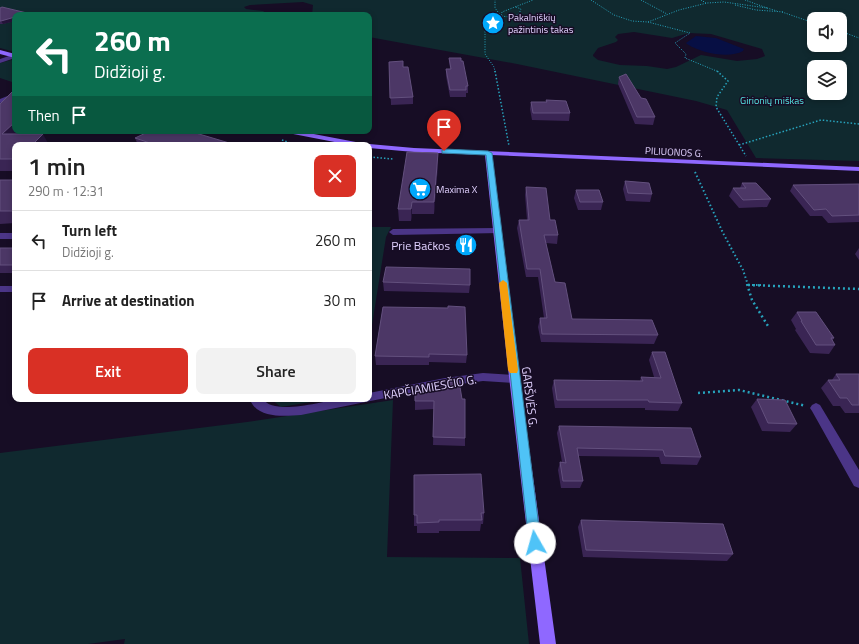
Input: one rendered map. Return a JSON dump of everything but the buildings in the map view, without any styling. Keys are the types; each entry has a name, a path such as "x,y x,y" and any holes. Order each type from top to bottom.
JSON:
{"main road":[{"path":"0,52 12,55"},
{"path":"304,134 345,142"},
{"name":"PILIUONOS G.","path":"372,146 488,153 859,169"},
{"name":"GARŠVĖS G.","path":"488,153 514,379 548,644"}],"street":[{"path":"0,61 12,57"},
{"path":"0,101 12,96"},
{"path":"393,232 497,231"},
{"path":"0,236 12,236"},
{"path":"0,289 12,289"},
{"name":"KAPČIAMIESČIO G.","path":"372,397 445,382 475,378 514,379"},
{"path":"257,402 266,409 281,412 312,409 348,402"},
{"path":"816,408 859,482"}],"path":[{"path":"495,0 495,8 501,16"},
{"path":"501,16 502,12 516,8 524,2 532,0"},
{"path":"591,0 614,15 632,21 648,22 690,32 689,35 675,43 686,54 685,58 715,70 727,77 728,81 717,97 716,107 751,165"},
{"path":"641,0 668,14"},
{"path":"701,0 707,3"},
{"path":"745,0 767,8"},
{"path":"648,22 679,10 707,3 718,2 767,8 807,20"},
{"path":"718,2 756,10 784,12"},
{"path":"510,154 494,67 485,54 484,31 488,27 491,20 501,16 509,17 519,14 521,9 516,8"},
{"path":"489,23 498,22"},
{"path":"847,34 859,38"},
{"path":"739,145 821,120 859,124"},
{"path":"282,140 288,142"},
{"path":"695,172 743,270 752,300 768,326"},
{"path":"748,285 859,289"},
{"path":"698,393 739,390 816,408"}],"green space":[{"name":"Girionių miškas","path":"0,0 859,0 859,161 756,158 727,110 696,101 517,64 372,38 372,12 312,12 313,5 303,2 250,5 244,7 246,9 264,12 12,12 12,50 0,48","holes":["634,32 672,38 689,33 711,34 762,49 765,56 757,59 737,61 701,55 676,67 667,69 647,66 620,65 598,60 593,56 598,48 616,42 618,40 615,37 618,34"]},
{"path":"12,60 12,82 0,78 0,63"},
{"path":"372,227 391,227 386,237 372,325"},
{"path":"393,400 387,557 520,558 529,644 124,644 125,639 88,644 0,644 0,453 247,422"},
{"path":"275,402 311,402 281,407"}],"shaded area":[{"path":"696,36 716,38 744,49 743,51 730,55 707,52 686,43"}],"slow traffic":[{"path":"503,283 513,370"}],"place":[{"name":"Pakalniškių pažintinis takas","path":"493,23"},
{"name":"Maxima X","path":"420,189"},
{"name":"Prie Bačkos","path":"466,245"}],"route":[{"path":"444,151 488,153 535,543"}]}
